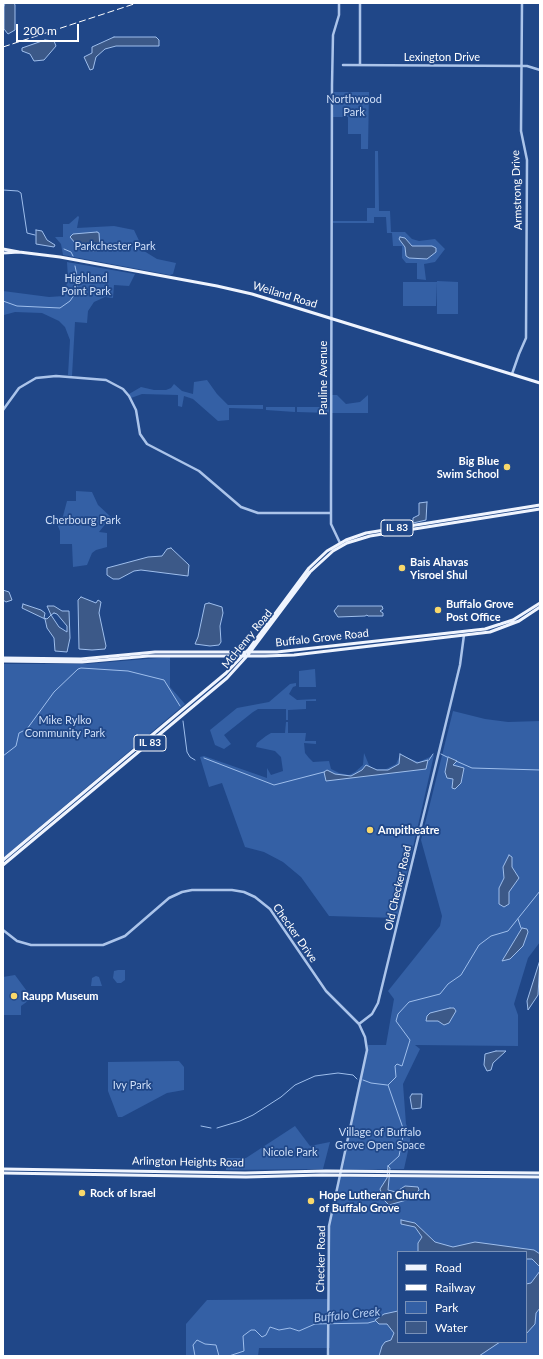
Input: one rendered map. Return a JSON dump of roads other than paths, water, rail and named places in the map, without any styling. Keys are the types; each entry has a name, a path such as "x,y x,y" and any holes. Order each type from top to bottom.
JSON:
{"main road":[{"name":"Weiland Road","path":"3,249 66,258 217,286 252,294 540,383"},
{"name":"Weiland Road","path":"3,253 19,252"},
{"name":"McHenry Road","path":"3,860 235,664 309,568 327,551 353,537 375,532 540,505"},
{"name":"McHenry Road","path":"3,865 214,689 247,656 315,566 333,551 347,544 370,536 540,509"},
{"name":"Buffalo Grove Road","path":"499,628 540,603"},
{"name":"Buffalo Grove Road","path":"3,660 82,662 148,656 278,656 464,634 499,628 519,621 540,608"},
{"name":"Buffalo Grove Road","path":"3,660 81,659 155,652 278,652 464,634"},
{"path":"255,645 258,652"},
{"path":"231,656 235,664"},
{"name":"Arlington Heights Road","path":"3,1169 246,1173 540,1174"},
{"path":"98,1174 112,1170"},
{"name":"Arlington Heights Road","path":"3,1173 246,1177 339,1173"},
{"name":"Arlington Heights Road","path":"393,1174 540,1177"}],"street":[{"name":"Pauline Avenue","path":"339,3 339,15 333,35 331,150 331,513 332,528 340,543"},
{"path":"360,3 360,65"},
{"name":"Armstrong Drive","path":"512,374 526,338 527,160 521,131 522,3"},
{"name":"Lexington Drive","path":"343,65 521,66 540,70"},
{"path":"3,410 19,388 36,378 56,376 106,380 123,389 129,396 136,410 140,434 147,444 199,471 241,507 258,513 331,513"},
{"name":"Old Checker Road","path":"359,1024 372,1014 378,1003 461,660 464,634"},
{"name":"Checker Drive","path":"3,930 17,941 27,944 103,945 125,936 169,898 182,892 192,890 232,890 244,892 255,896 270,909 326,992 359,1024"},
{"name":"Checker Road","path":"328,1356 329,1226 339,1173 367,1050 364,1033 359,1024"}],"water":[{"path":"5,3 14,3 15,5 15,30 8,34 4,29"},
{"path":"114,37 156,37 159,40 159,46 116,46 105,49 96,57 93,69 90,70 84,57 92,53 92,47"},
{"path":"45,40 54,41 56,46 44,60 34,61 30,54 22,51 22,48"},
{"path":"36,230 42,231 47,240 55,245 54,247 36,244"},
{"path":"99,233 100,248 97,251 81,250 70,237 73,234"},
{"path":"400,237 405,238 412,246 432,246 436,248 436,252 427,259 409,258 406,256 405,247 399,239"},
{"path":"427,502 426,520 413,523 413,518 419,515 419,503"},
{"path":"171,548 189,565 188,576 141,570 134,571 119,579 113,579 107,575 107,568 148,557 162,556 167,549"},
{"path":"3,590 9,592 12,600 6,602 3,600"},
{"path":"81,597 96,603 98,600 101,602 99,613 106,646 105,649 79,649 78,600"},
{"path":"209,603 222,607 223,613 220,626 221,642 219,645 210,646 195,644 198,637 205,604"},
{"path":"23,604 41,610 45,613 44,618 47,619 51,615 47,606 54,606 62,611 69,611 70,638 67,652 55,651 54,638 47,628 45,619 22,608","holes":["54,613 57,614 67,626 67,632 59,627 51,615"]},
{"path":"338,606 382,606 383,609 380,611 383,613 383,616 367,615 338,617 334,611"},
{"path":"400,754 417,763 428,760 426,769 326,781 324,772 327,770 335,774 351,776 362,770 366,765 377,770 388,770 399,764"},
{"path":"448,757 457,761 453,765 464,768 461,783 455,789 452,788 453,779 447,778 445,772"},
{"path":"509,855 512,857 512,867 519,878 509,892 509,904 504,907 499,904 499,888 504,878 503,867"},
{"path":"522,928 527,929 528,932 523,946 510,959 502,961"},
{"path":"540,960 538,995 528,1010 527,1001"},
{"path":"454,1008 456,1011 449,1023 444,1025 438,1021 426,1021 427,1016 430,1013"},
{"path":"496,1051 506,1051 493,1063 491,1070 487,1071 484,1065 485,1054"},
{"path":"412,1094 422,1094 421,1108 412,1109 410,1097"},
{"path":"388,1166 390,1168 388,1190 396,1192 405,1186 418,1187 419,1190 410,1199 389,1205 383,1199 380,1189 387,1178"},
{"path":"401,1220 415,1223 435,1242 453,1247 475,1242 534,1250 540,1254 540,1267 532,1259 527,1259 527,1251 418,1251 418,1243 422,1237 415,1227 401,1224"},
{"path":"540,1271 540,1308 536,1313 535,1324 527,1333 527,1284 531,1283"},
{"path":"397,1311 397,1343 498,1343 479,1356 379,1356 382,1346 385,1342 391,1340 394,1333 387,1324 379,1324 375,1320 384,1314"}],"waterway":[{"path":"3,190 18,191 21,193 27,233 35,235"},
{"path":"64,249 71,252 73,256"},
{"path":"3,301 17,306 60,308 70,301 76,292 78,280 75,266"},
{"path":"27,729 54,692 78,669 81,668 128,671 164,680 180,706"},
{"path":"183,721 187,752 190,757 195,760"},
{"path":"3,756 16,746 19,733 23,731"},
{"path":"429,760 433,754"},
{"path":"441,754 447,757"},
{"path":"204,758 274,785 324,772"},
{"path":"456,761 472,768 540,770"},
{"name":"Buffalo Creek","path":"388,1085 396,1077 395,1066 397,1064 402,1066 410,1040 396,1021 398,1014 409,1002 440,994 448,984 461,975 479,945 491,936 508,931 540,891"},
{"path":"518,919 521,928"},
{"path":"217,1128 240,1121 253,1115 281,1097 295,1085 315,1076 338,1073 353,1075 357,1079"},
{"path":"363,1080 371,1083 387,1085"},
{"name":"Buffalo Creek","path":"388,1085 404,1131 399,1156 388,1166"},
{"path":"201,1126 211,1128"},
{"name":"Buffalo Creek","path":"229,1356 244,1351 243,1336 251,1330 255,1330 262,1337 266,1335 270,1327 279,1330 290,1328 299,1331 315,1324 368,1323 375,1321"},
{"name":"Buffalo Creek","path":"195,1356 193,1345 197,1340 205,1344 216,1345 219,1356"}],"railway":[{"path":"3,47 137,3"}],"place":[{"name":"Big Blue Swim School","path":"507,467"},
{"name":"Bais Ahavas Yisroel Shul","path":"402,568"},
{"name":"Buffalo Grove Post Office","path":"438,610"},
{"name":"Ampitheatre","path":"370,830"},
{"name":"Raupp Museum","path":"14,996"},
{"name":"Rock of Israel","path":"82,1193"},
{"name":"Hope Lutheran Church of Buffalo Grove","path":"311,1201"}],"park label":[{"name":"Northwood Park","path":"354,105"},
{"name":"Parkchester Park","path":"115,246"},
{"name":"Highland Point Park","path":"86,284"},
{"name":"Cherbourg Park","path":"83,520"},
{"name":"Mike Rylko Community Park","path":"65,726"},
{"name":"Ivy Park","path":"132,1085"},
{"name":"Village of Buffalo Grove Open Space","path":"380,1138"},
{"name":"Nicole Park","path":"290,1152"}]}
